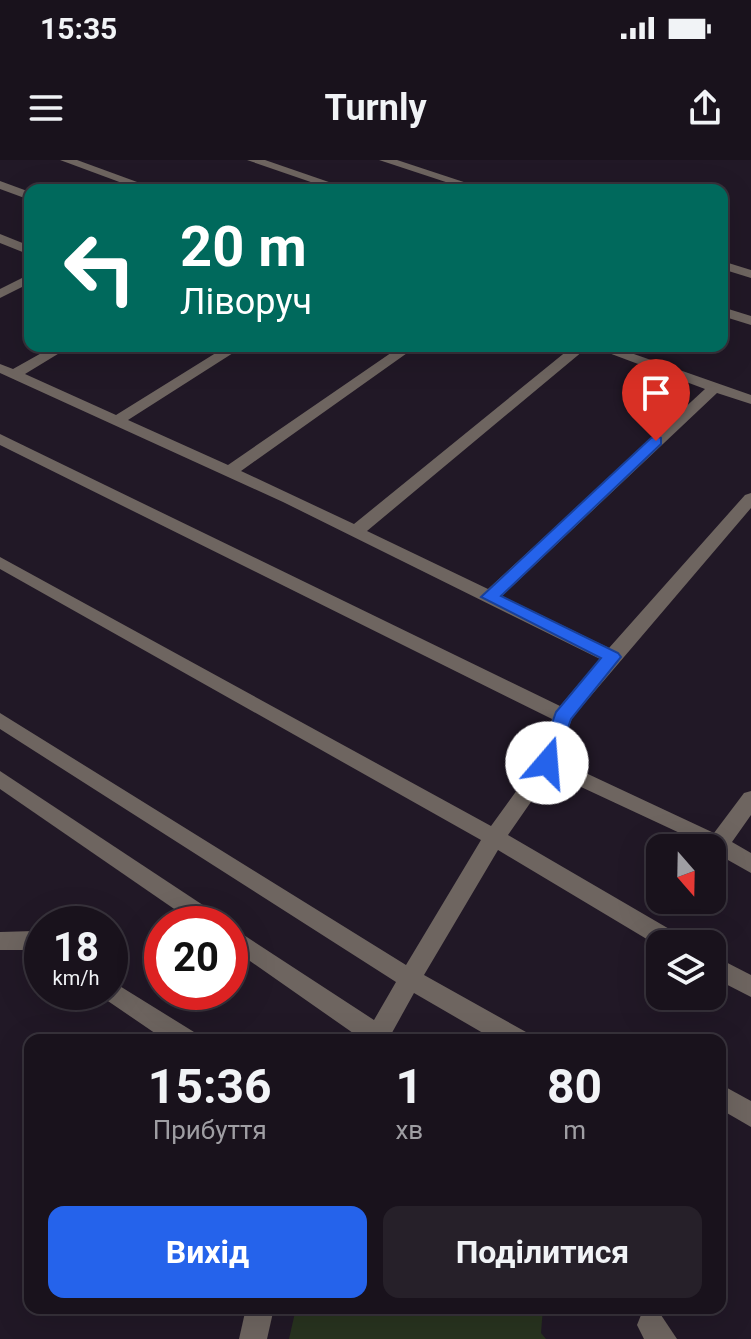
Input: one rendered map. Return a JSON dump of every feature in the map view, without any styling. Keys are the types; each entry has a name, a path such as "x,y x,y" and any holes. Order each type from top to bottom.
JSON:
{"lane":[{"path":"66,160 136,184"},
{"path":"253,160 327,184"},
{"path":"385,160 463,184"},
{"path":"0,185 24,194"},
{"path":"0,238 24,248"},
{"path":"728,267 751,274"},
{"path":"0,294 24,281"},
{"path":"728,313 751,321"},
{"path":"7,371 50,352"},
{"path":"116,421 227,352"},
{"path":"229,472 401,352"},
{"path":"355,532 575,352"},
{"path":"614,352 751,400"},
{"path":"7,371 229,472 612,657"},
{"path":"490,597 715,387"},
{"path":"0,439 563,716"},
{"path":"379,1034 477,863 547,763 563,716 751,498"},
{"path":"0,562 495,838 651,930"},
{"path":"0,720 410,979 506,1034"},
{"path":"547,763 697,834"},
{"path":"0,779 187,906"},
{"path":"725,834 751,799"},
{"path":"726,849 751,864"},
{"path":"0,941 24,940"},
{"path":"248,948 371,1034"},
{"path":"726,973 751,987"},
{"path":"128,1002 176,1034"},
{"path":"726,1099 751,1115"},
{"path":"253,1339 259,1314"}],"green space":[{"path":"295,1314 543,1314 541,1333 546,1339 289,1339"}],"route":[{"path":"547,763 563,716 612,657 490,597 656,441"}]}
